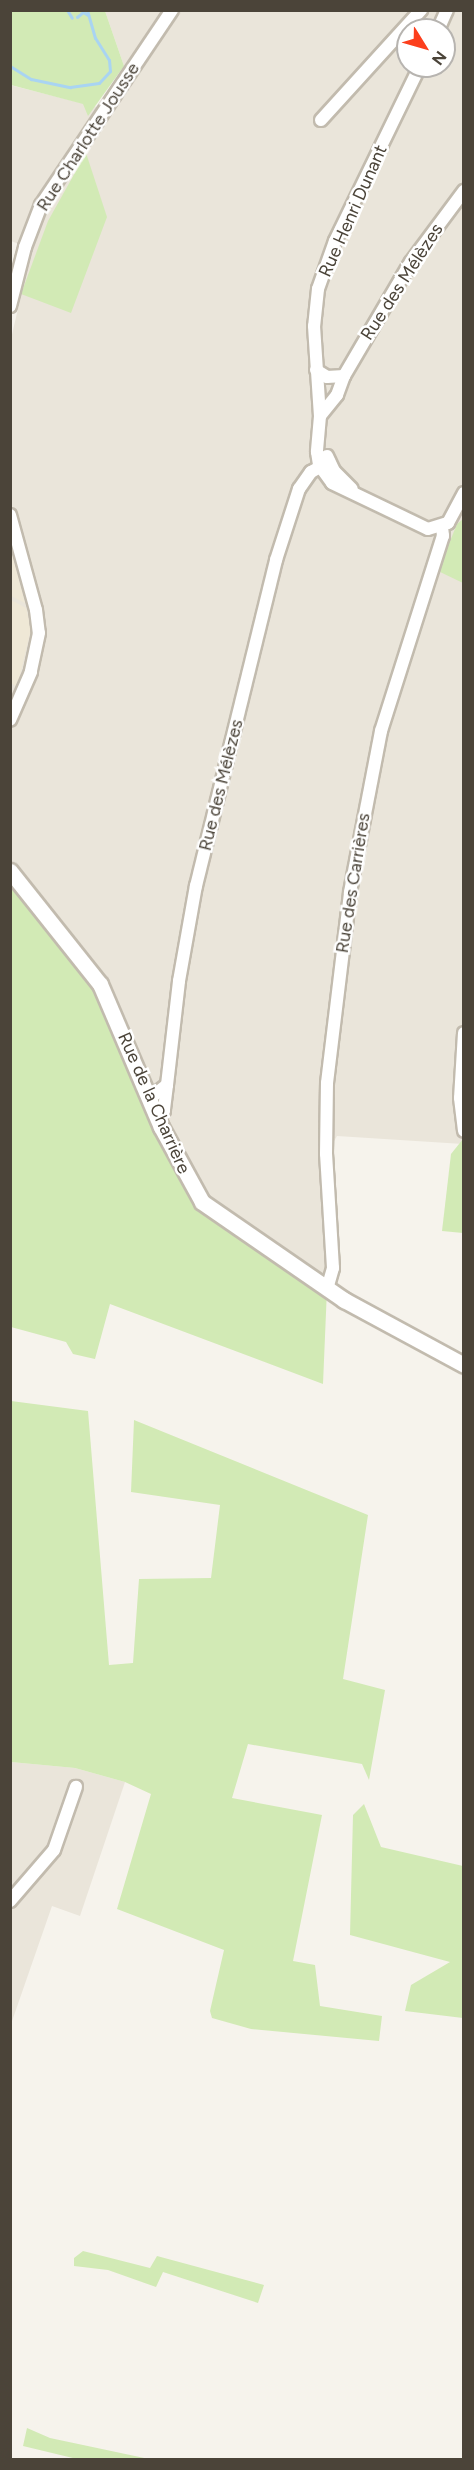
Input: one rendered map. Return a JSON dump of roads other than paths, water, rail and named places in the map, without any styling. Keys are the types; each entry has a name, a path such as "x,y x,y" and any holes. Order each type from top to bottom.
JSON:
{"street":[{"name":"Rue Charlotte Jousse","path":"10,306 25,247 41,205 172,10"},
{"path":"321,120 421,10"},
{"name":"Rue Henri Dunant","path":"327,468 320,435 315,309 326,266 414,78"},
{"name":"Rue des Mélèzes","path":"320,416 337,395 344,376 411,262 464,191"},
{"path":"316,370 327,377 344,376"},
{"name":"Rue des Mélèzes","path":"318,392 344,376"},
{"path":"327,468 360,496 428,529 442,527"},
{"name":"Rue des Mélèzes","path":"157,1118 167,1104 167,1085 179,981 196,886 276,560 299,489 327,468"},
{"name":"Rue des Carrières","path":"327,1289 333,1274 326,1154 327,1083 350,892 381,731 443,536 442,527 448,523 464,493"},
{"path":"10,515 36,610 39,633 31,672 10,720"},
{"name":"Rue de la Charrière","path":"10,871 100,984 157,1118 197,1196 207,1207 327,1289 464,1365"},
{"path":"464,1033 464,1131"},
{"path":"149,1099 167,1085"},
{"path":"10,1901 54,1850 76,1787"}],"waterway":[{"path":"67,10 72,18"},
{"path":"10,66 31,79 70,87 99,83 110,71 109,60 95,38 87,10"},
{"path":"77,17 83,12 88,15"}]}
